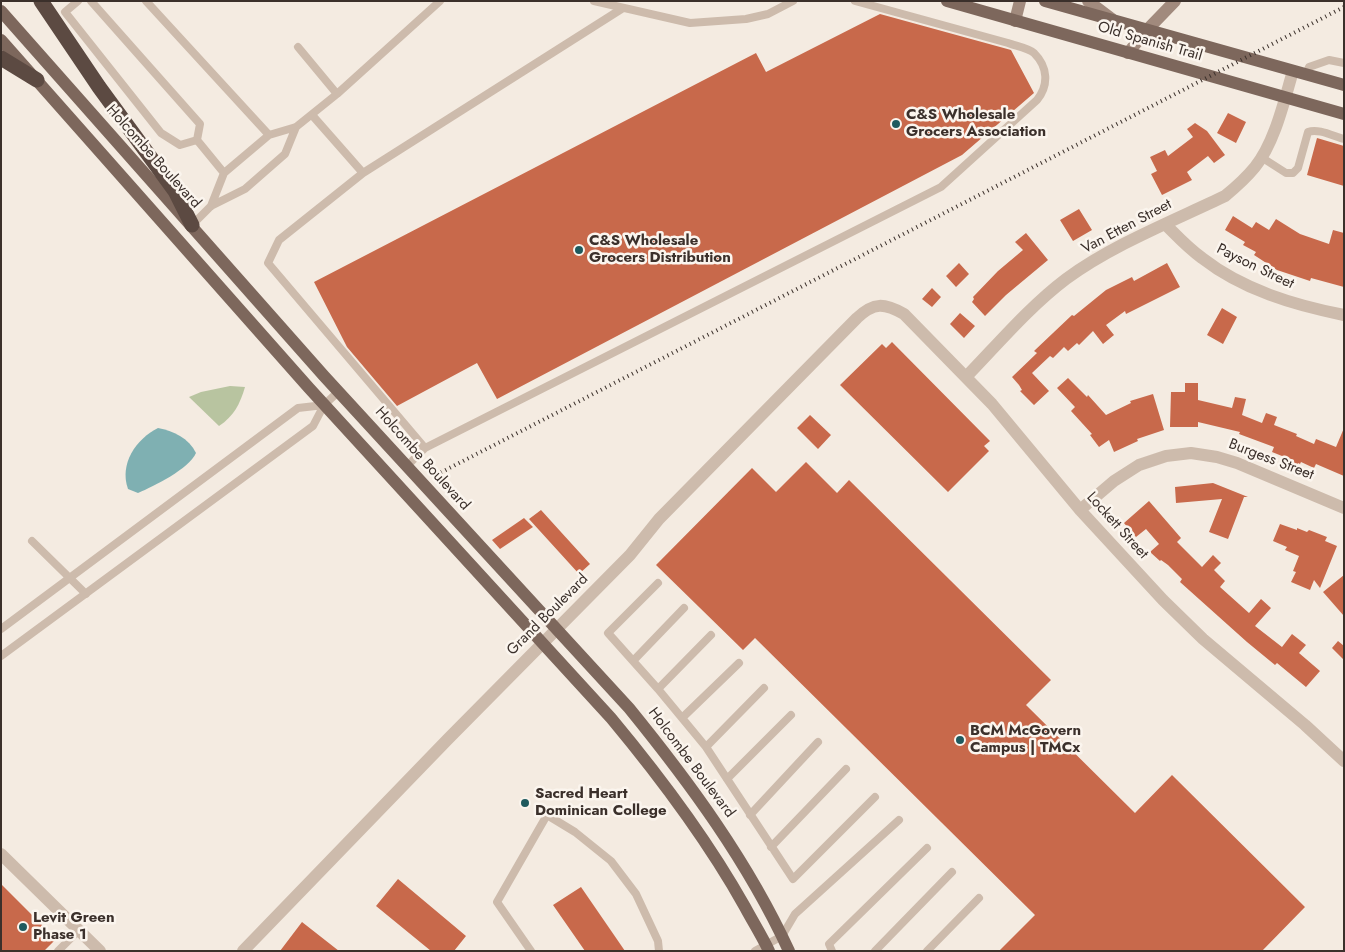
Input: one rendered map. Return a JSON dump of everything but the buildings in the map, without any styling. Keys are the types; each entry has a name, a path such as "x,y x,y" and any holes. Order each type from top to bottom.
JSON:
{"highway":[{"path":"41,1 99,87 175,191 182,209 192,225"},
{"path":"1,58 36,80"}],"main road":[{"name":"Old Spanish Trail","path":"947,1 1344,114"},
{"name":"Old Spanish Trail","path":"1046,1 1344,85"},
{"name":"Holcombe Boulevard","path":"1,10 182,209"},
{"path":"1,40 324,405 611,718 650,764 686,813 726,873 763,949"},
{"name":"Holcombe Boulevard","path":"192,225 338,392 629,708 667,754 743,865 789,951"}],"street":[{"path":"1015,21 1020,1"},
{"path":"1088,1 1114,20"},
{"path":"1128,53 1175,1"},
{"name":"Van Etten Street","path":"966,377 1024,317 1066,279 1103,256 1224,196 1239,184 1256,166 1268,145 1293,70"},
{"name":"Payson Street","path":"1165,224 1183,243 1228,275 1286,301 1344,315"},
{"name":"Lockett Street","path":"877,305 890,306 904,314 992,404 1080,510 1144,581 1203,639 1306,725 1344,761"},
{"name":"Grand Boulevard","path":"243,951 448,739 630,555 659,519 850,325 868,308 877,305"},
{"name":"Burgess Street","path":"1080,510 1114,481 1139,465 1166,456 1191,453 1217,457 1237,463 1344,508"},
{"path":"1,854 100,951"}],"lane":[{"path":"78,1 65,12 161,133 180,145 197,140"},
{"path":"91,1 200,124 197,140 224,173"},
{"path":"146,1 269,134"},
{"path":"211,206 224,173 269,134 296,127 312,115 440,1"},
{"path":"594,1 690,22 746,19 768,14 793,1"},
{"path":"407,466 425,448 941,187 1038,100 1044,92 1046,73 1033,52 1008,43 855,1"},
{"path":"425,448 268,263 279,240 363,173 623,8"},
{"path":"298,47 337,94"},
{"path":"1306,74 1309,67 1329,60 1344,63"},
{"path":"312,115 363,173"},
{"path":"192,225 211,206 245,189 285,154 296,127"},
{"path":"1261,157 1286,173 1293,173 1298,168 1308,132 1312,130 1318,131 1344,139"},
{"path":"163,222 182,209"},
{"path":"1,656 312,426 324,405 338,392"},
{"path":"1,629 298,408 324,405"},
{"path":"32,541 86,594"},
{"path":"658,583 608,633 706,747 793,879 875,797"},
{"path":"633,660 684,608"},
{"path":"658,689 711,635"},
{"path":"682,718 739,663"},
{"path":"706,747 764,688"},
{"path":"727,779 790,715"},
{"path":"750,815 818,742"},
{"path":"771,846 846,769"},
{"path":"531,951 497,902 547,815 575,832 611,860 636,894 658,941 659,951"},
{"path":"763,949 782,936 795,914 899,820"},
{"path":"832,951 829,944 927,848"},
{"path":"875,951 952,872"},
{"path":"927,951 979,898"},
{"path":"58,951 79,930"}],"green space":[{"path":"230,386 245,387 236,409 219,426 189,397 201,392"}],"water":[{"path":"158,428 185,439 196,453 179,471 138,493 128,489 126,470 128,462 136,446"}],"railway":[{"path":"432,477 1344,7"}],"place":[{"name":"C&S Wholesale Grocers Association","path":"896,124"},
{"name":"C&S Wholesale Grocers Distribution","path":"579,250"},
{"name":"BCM McGovern Campus | TMCx","path":"960,740"},
{"name":"Sacred Heart Dominican College","path":"525,803"},
{"name":"Levit Green Phase 1","path":"23,927"}]}
